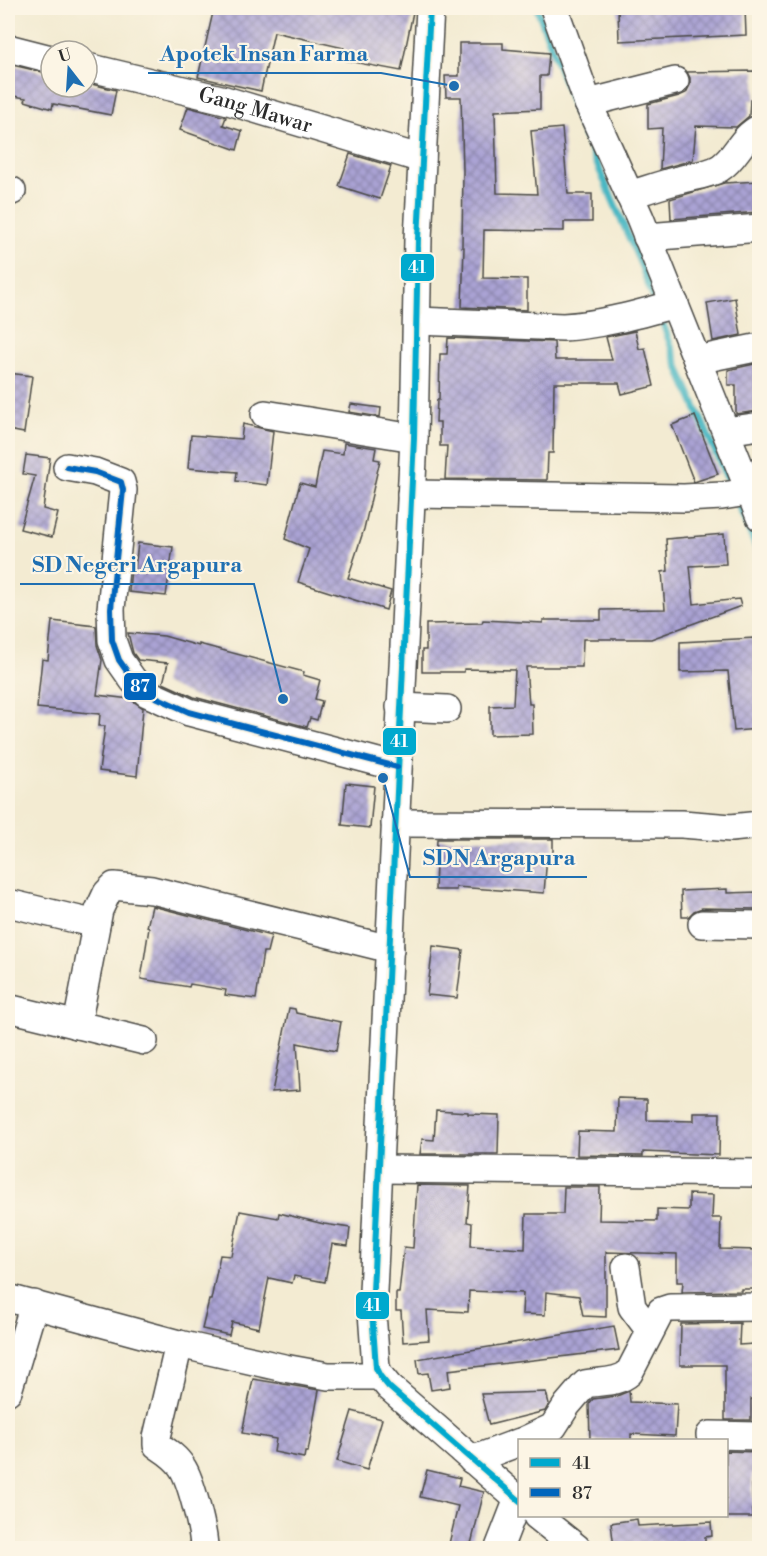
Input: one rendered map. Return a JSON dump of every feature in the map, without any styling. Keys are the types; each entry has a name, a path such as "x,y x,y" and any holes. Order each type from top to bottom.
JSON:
{"street":[{"path":"430,8 422,159 414,438 372,1312 375,1361 380,1376 388,1387 518,1499"},
{"path":"554,8 588,103 675,304 759,517"},
{"path":"8,48 39,55"},
{"name":"Gang Mawar","path":"99,70 225,100 422,159"},
{"path":"588,103 675,81"},
{"path":"629,195 721,168 749,133 759,128"},
{"path":"647,237 759,228"},
{"path":"417,321 582,326 613,321 675,304"},
{"path":"697,360 759,347"},
{"path":"265,414 414,438"},
{"path":"726,431 759,426"},
{"path":"67,467 95,472 121,482 123,490 111,609 112,640 119,660 133,680 147,693 189,712 398,767"},
{"path":"411,494 684,498 748,492"},
{"path":"400,707 447,709"},
{"path":"395,823 682,824 731,828 759,825"},
{"path":"77,1025 99,910 107,893 114,886 152,890 390,949"},
{"path":"8,903 96,924"},
{"path":"702,924 759,925"},
{"path":"8,1008 144,1041"},
{"path":"380,1169 759,1173"},
{"path":"626,1267 632,1307 650,1331"},
{"path":"8,1298 178,1344 314,1374 380,1376"},
{"path":"8,1391 34,1304"},
{"path":"527,1439 553,1427 585,1384 614,1380 629,1373 661,1311 670,1308 759,1307"},
{"path":"178,1344 157,1445 177,1461 188,1477 204,1548"},
{"path":"710,1434 759,1436"},
{"path":"472,1460 518,1443"},
{"path":"499,1548 518,1517"},
{"path":"540,1517 577,1548"}],"building":[{"path":"214,8 392,8 413,12 401,71 342,60 344,48 274,32 261,91 198,77"},
{"path":"618,8 745,8 746,35 619,41"},
{"path":"459,43 503,43 503,49 549,53 547,76 540,76 540,109 495,111 497,193 537,194 531,131 562,128 568,194 592,194 592,222 564,222 564,231 484,230 483,278 527,279 527,310 462,307 464,247 462,247 461,97 446,97 445,76 459,76"},
{"path":"8,64 39,71 39,99 99,99 99,86 116,90 111,115 53,104 52,109 25,101 26,98 14,96 14,93 8,92"},
{"path":"755,71 755,100 750,100 749,116 736,127 696,126 693,160 660,169 662,128 648,129 648,104 686,93 690,85 687,72"},
{"path":"188,107 226,117 223,125 242,131 237,150 180,130"},
{"path":"350,154 391,166 380,199 339,186"},
{"path":"759,181 759,212 671,219 670,199 724,183"},
{"path":"735,298 741,335 713,341 707,303"},
{"path":"635,331 639,349 645,348 654,386 622,394 619,383 554,383 553,453 548,453 547,480 445,479 447,446 440,446 440,422 436,422 440,354 447,354 448,338 554,342 555,360 612,360 606,337"},
{"path":"759,363 759,411 736,414 736,385 728,385 728,370"},
{"path":"8,373 32,376 24,433 8,430"},
{"path":"351,404 381,408 380,417 349,412"},
{"path":"695,416 718,474 694,482 672,425"},
{"path":"243,424 273,431 267,485 236,481 237,472 188,468 191,435 241,439"},
{"path":"344,443 376,448 374,459 380,460 364,529 348,578 391,591 386,610 298,582 309,549 285,539 300,483 315,487 322,451 343,454"},
{"path":"26,455 50,458 43,509 58,513 52,537 20,529 35,476 23,474"},
{"path":"724,534 726,564 690,566 694,604 739,599 741,606 651,639 583,639 582,667 526,667 529,704 532,704 533,734 490,735 490,706 513,705 515,670 464,669 464,672 422,672 422,650 426,650 426,624 482,623 483,620 543,623 543,620 601,620 601,610 665,609 662,572 668,571 666,539"},
{"path":"138,543 173,547 166,596 129,592 131,568 135,569"},
{"path":"52,621 96,626 97,645 102,660 97,695 130,699 143,708 137,776 99,771 105,726 99,726 100,714 37,708 42,659 48,660"},
{"path":"128,633 164,636 304,672 303,675 320,680 315,699 322,701 317,720 310,718 307,727 194,697 163,683 168,663 138,660 133,653"},
{"path":"755,638 759,729 734,731 728,671 680,672 680,642"},
{"path":"346,783 374,786 370,828 342,825"},
{"path":"437,839 553,839 553,856 547,856 544,893 456,887 456,890 435,890"},
{"path":"727,889 727,893 759,892 759,909 702,908 694,911 688,917 682,917 681,891"},
{"path":"152,906 271,936 267,952 263,952 256,999 225,995 226,990 141,979 149,928 147,927"},
{"path":"433,946 463,950 457,998 427,995"},
{"path":"289,1008 295,1009 296,1013 341,1022 336,1051 297,1043 300,1090 272,1092"},
{"path":"618,1098 647,1099 647,1120 694,1121 694,1113 720,1113 719,1155 643,1152 643,1156 577,1155 578,1131 617,1132"},
{"path":"436,1110 499,1115 498,1154 420,1154 422,1139 434,1140"},
{"path":"417,1185 470,1186 467,1222 472,1223 471,1246 525,1249 526,1214 563,1214 564,1187 600,1187 599,1220 657,1221 657,1209 689,1210 689,1194 713,1195 712,1218 721,1218 720,1249 759,1250 759,1289 682,1292 683,1282 677,1282 677,1254 606,1252 606,1317 583,1316 579,1296 546,1292 545,1315 522,1314 523,1293 469,1291 468,1312 427,1310 429,1340 403,1342 401,1311 396,1311 396,1293 399,1293 404,1247 413,1248"},
{"path":"240,1211 278,1218 279,1213 350,1228 348,1246 332,1244 325,1282 294,1276 292,1283 269,1278 259,1328 232,1322 229,1335 202,1329 209,1300 211,1300 220,1255 231,1256"},
{"path":"740,1323 739,1345 754,1344 755,1399 751,1399 751,1420 725,1420 725,1365 680,1365 681,1324"},
{"path":"614,1326 619,1350 448,1370 450,1387 431,1390 428,1373 419,1374 417,1359"},
{"path":"253,1379 319,1390 308,1452 305,1452 304,1458 274,1452 276,1439 242,1433"},
{"path":"629,1391 630,1402 677,1404 675,1436 631,1434 631,1439 590,1439 589,1404 593,1399 617,1396"},
{"path":"546,1392 549,1404 545,1411 489,1425 481,1394"},
{"path":"352,1411 382,1419 367,1470 337,1461"},
{"path":"728,1451 758,1452 757,1474 752,1474 753,1517 728,1517"},
{"path":"427,1470 460,1478 458,1486 484,1492 470,1548 448,1548 458,1506 420,1497"},
{"path":"637,1519 638,1526 711,1522 712,1536 705,1537 705,1543 665,1546 665,1542 614,1548 611,1523"}],"waterway":[{"path":"537,8 581,127 642,267 655,303"},
{"path":"661,318 681,374 731,487"},
{"path":"737,502 760,557"}],"transit line":[{"name":"41","path":"430,8 418,239 414,438 372,1312 376,1368 380,1376 389,1387 518,1499"},
{"name":"87","path":"67,467 95,472 121,482 123,490 111,609 112,640 119,660 133,680 147,693 189,712 397,767"}],"place":[{"name":"Apotek Insan Farma","path":"454,86"},
{"name":"SD Negeri Argapura","path":"283,699"},
{"name":"SDN Argapura","path":"383,778"}]}
